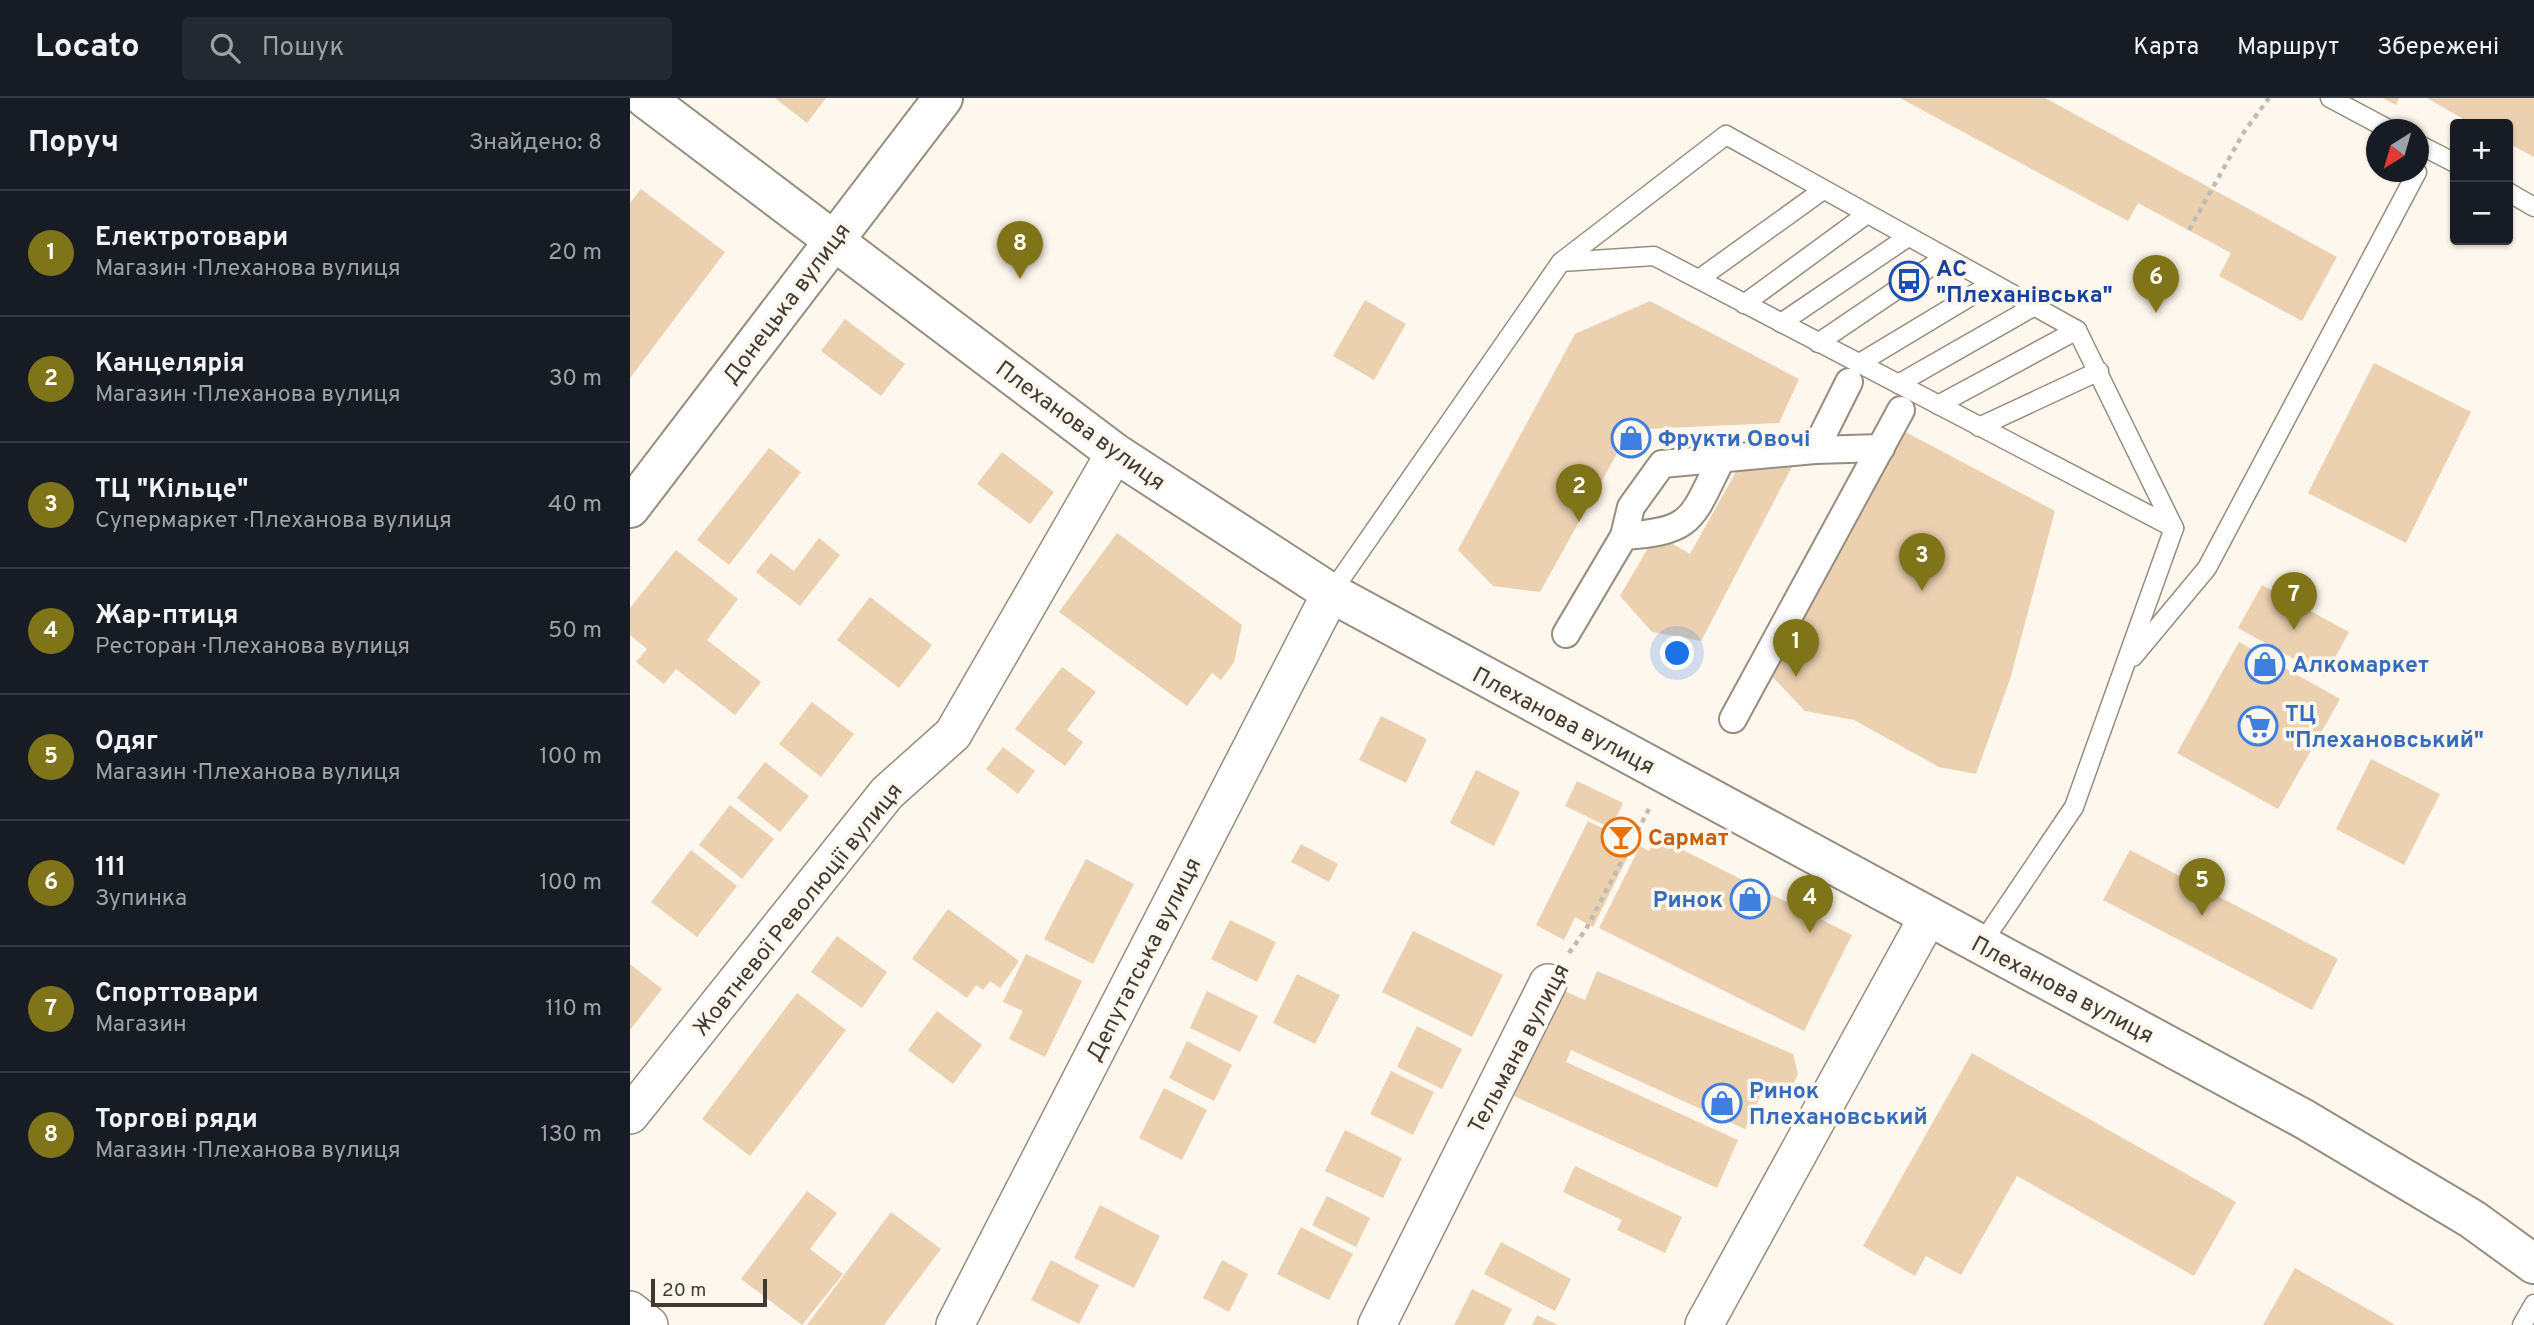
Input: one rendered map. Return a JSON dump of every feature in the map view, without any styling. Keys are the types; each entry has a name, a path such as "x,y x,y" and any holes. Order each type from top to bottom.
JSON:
{"street":[{"name":"Плеханова вулиця","path":"645,98 1115,453 1331,593 2304,1119 2472,1219 2534,1264"},
{"name":"Донецька вулиця","path":"630,508 943,98"},
{"path":"1815,450 1854,373"},
{"path":"1733,719 1901,410"},
{"path":"1566,634 1624,536 1632,507 1661,464 1815,450 1881,448"},
{"name":"Жовтневої Революції вулиця","path":"630,1115 887,793 953,734 1115,453"},
{"path":"1624,536 1664,533 1691,519 1723,458"},
{"name":"Депутатська вулиця","path":"955,1325 1331,593"},
{"path":"1704,1325 1928,917"},
{"name":"Тельмана вулиця","path":"1377,1325 1548,983"},
{"path":"630,1310 649,1325"}],"lane":[{"path":"2330,98 2369,119"},
{"path":"1331,593 1561,262 1726,135 2077,330 2174,528 2074,807 1980,946"},
{"path":"2429,150 2450,160"},
{"path":"2124,667 2207,568 2412,182"},
{"path":"1699,279 1824,190"},
{"path":"2513,195 2534,207"},
{"path":"1744,304 1867,214"},
{"path":"1781,323 1908,237"},
{"path":"1561,262 1654,256 1818,343 1854,373 1898,384 2174,528"},
{"path":"1818,343 1945,257"},
{"path":"1854,373 1991,284"},
{"path":"1898,384 2033,307"},
{"path":"1938,405 2077,330"},
{"path":"1979,427 2099,371"},
{"path":"2522,1325 2534,1304"}],"path":[{"path":"2189,230 2244,132 2269,98"},
{"name":"Тельмана вулиця","path":"1548,983 1586,929 1667,776"}],"building":[{"path":"775,98 826,98 807,123"},
{"path":"1900,98 2045,98 2337,257 2302,321 2219,276 2231,253 2138,203 2128,221"},
{"path":"2383,98 2399,98 2396,105"},
{"path":"2427,98 2534,98 2534,157 2513,146 2513,119 2463,119"},
{"path":"641,189 725,252 630,378 630,203"},
{"path":"1365,300 1406,324 1374,380 1333,356"},
{"path":"1650,301 1799,379 1779,423 1644,429 1620,448 1540,592 1493,586 1458,550 1575,334"},
{"path":"845,319 905,364 881,396 821,351"},
{"path":"2374,363 2471,412 2406,543 2308,493"},
{"path":"1898,428 2055,511 2010,679 1976,774 1939,767 1854,720 1805,711 1768,672"},
{"path":"769,448 801,472 729,565 697,540"},
{"path":"1002,452 1054,492 1030,524 977,484"},
{"path":"1742,461 1794,463 1701,641 1652,632 1620,596 1656,534 1690,554"},
{"path":"1117,533 1242,625 1234,662 1221,680 1212,673 1187,706 1059,612"},
{"path":"819,538 840,555 800,606 756,572 771,553 794,571"},
{"path":"676,550 738,599 707,640 761,682 735,715 676,669 664,684 636,662 647,649 630,635 630,608"},
{"path":"2262,585 2349,632 2325,676 2238,628"},
{"path":"870,597 932,645 899,688 837,640"},
{"name":"ТЦ \"Плехановський\"","path":"2239,642 2340,699 2278,809 2177,753"},
{"path":"1062,667 1096,692 1067,730 1083,742 1065,766 1015,729"},
{"path":"812,702 854,734 821,777 779,744"},
{"path":"1381,716 1427,739 1406,783 1359,760"},
{"path":"1003,747 1035,771 1018,794 986,769"},
{"path":"2371,759 2440,794 2404,865 2336,829"},
{"path":"765,762 809,796 780,832 737,798"},
{"path":"1476,770 1520,792 1494,846 1450,823"},
{"path":"1577,781 1623,803 1611,828 1565,806"},
{"path":"730,805 774,839 742,879 699,845"},
{"path":"1588,821 1634,844 1593,927 1575,917 1564,940 1536,925"},
{"path":"1657,837 1852,935 1804,1031 1599,928 1640,846 1649,851"},
{"path":"1301,844 1338,864 1329,882 1291,862"},
{"path":"691,850 737,886 697,937 651,902"},
{"path":"2130,850 2338,959 2312,1010 2103,900"},
{"path":"1086,859 1134,884 1093,964 1044,939"},
{"path":"948,909 1019,961 1000,988 990,981 983,990 976,985 967,998 912,959"},
{"path":"1230,920 1276,942 1257,982 1211,959"},
{"path":"1413,931 1503,975 1472,1037 1382,992"},
{"path":"837,936 887,972 862,1008 811,972"},
{"path":"1026,954 1082,981 1045,1057 1009,1039 1023,1011 1003,1002"},
{"path":"630,964 662,989 630,1030"},
{"path":"1597,971 1793,1054 1798,1074 1790,1091 1767,1082 1745,1129 1571,1050 1566,1062 1738,1140 1717,1188 1514,1096 1562,990 1585,1000"},
{"path":"1297,974 1340,995 1315,1044 1273,1023"},
{"path":"1207,991 1258,1016 1240,1052 1190,1028"},
{"path":"797,993 846,1030 750,1156 702,1119"},
{"path":"937,1011 982,1045 953,1084 908,1050"},
{"path":"1417,1026 1462,1049 1442,1089 1397,1067"},
{"path":"1187,1041 1232,1065 1214,1101 1169,1078"},
{"path":"1972,1053 2236,1202 2194,1276 2017,1176 1961,1275 1926,1256 1915,1276 1863,1246"},
{"path":"1391,1071 1434,1092 1413,1135 1370,1114"},
{"path":"1164,1088 1207,1110 1182,1160 1139,1138"},
{"path":"1345,1130 1402,1158 1383,1198 1325,1171"},
{"path":"1575,1166 1682,1217 1665,1253 1617,1230 1622,1220 1563,1192"},
{"path":"807,1191 837,1213 810,1249 843,1274 802,1325 741,1279"},
{"path":"1327,1196 1370,1218 1356,1247 1312,1225"},
{"path":"1100,1205 1160,1236 1134,1288 1074,1258"},
{"path":"891,1212 941,1249 884,1325 807,1325"},
{"path":"1301,1227 1353,1254 1329,1300 1277,1274"},
{"path":"1501,1242 1571,1279 1555,1311 1484,1274"},
{"path":"1051,1260 1099,1285 1079,1324 1031,1300"},
{"path":"1222,1260 1248,1274 1229,1312 1203,1298"},
{"path":"2295,1268 2380,1316 2395,1325 2263,1325"},
{"path":"1472,1289 1512,1309 1504,1325 1454,1325"},
{"path":"1537,1315 1558,1325 1532,1325"}],"place":[{"name":"Торгові ряди","path":"1020,279"},
{"name":"АС \"Плеханівська\"","path":"1909,281"},
{"name":"111","path":"2156,313"},
{"name":"Фрукти Овочі","path":"1631,438"},
{"name":"Канцелярія","path":"1579,522"},
{"name":"ТЦ \"Кільце\"","path":"1922,591"},
{"name":"Спорттовари","path":"2294,630"},
{"name":"Алкомаркет","path":"2265,664"},
{"name":"Електротовари","path":"1796,677"},
{"name":"ТЦ \"Плехановський\"","path":"2258,726"},
{"name":"Сармат","path":"1621,837"},
{"name":"Ринок","path":"1750,899"},
{"name":"Одяг","path":"2202,916"},
{"name":"Жар-птиця","path":"1810,933"},
{"name":"Ринок Плехановський","path":"1722,1103"}]}
